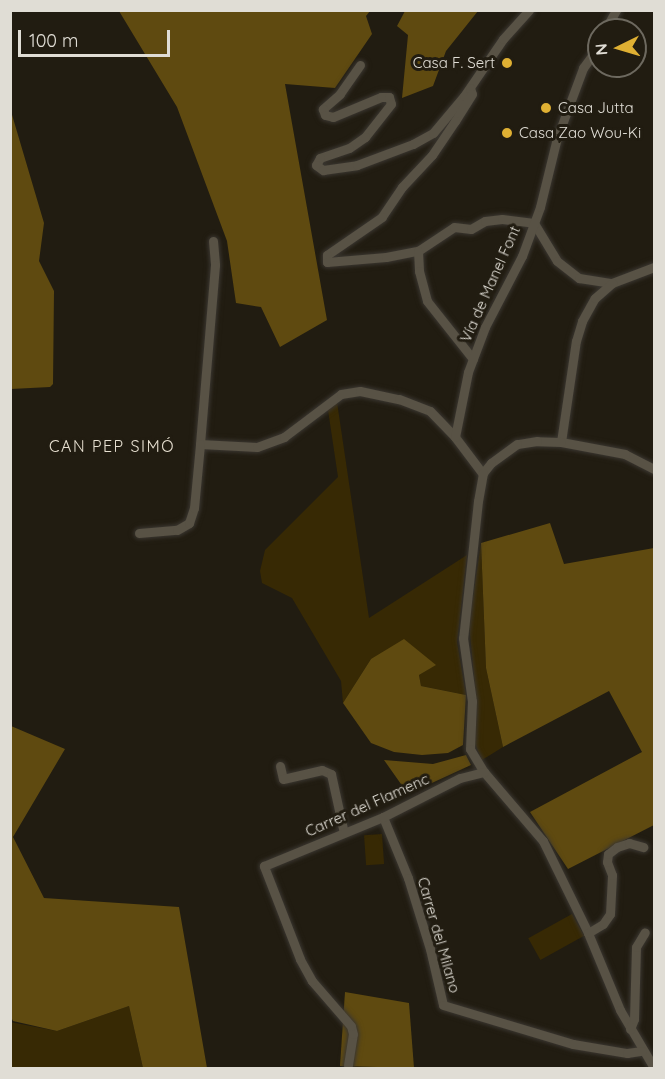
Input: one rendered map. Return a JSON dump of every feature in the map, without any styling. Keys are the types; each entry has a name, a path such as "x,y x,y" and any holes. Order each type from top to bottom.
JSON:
{"street":[{"path":"360,65 340,94 323,109 325,116 333,117 381,97 389,97 391,104 365,137 350,148 320,158 316,165 323,170 339,170 357,165 413,144 433,133 470,88 503,39 529,10"},
{"name":"Vía de Manel Font","path":"455,437 473,359 485,327 522,256 534,223 557,138 587,62"},
{"path":"470,88 472,94 450,130 432,155 402,187 382,217 325,258 327,262 418,251 454,227 471,229 484,221 502,219 534,223 557,261 579,278 612,283"},
{"path":"139,533 177,530 189,523 194,508 215,265 213,241"},
{"path":"418,251 419,271 427,301 473,359"},
{"path":"561,442 576,341 582,321 596,298 612,283 654,267"},
{"path":"200,444 257,447 284,437 341,394 360,391 399,399 430,411 455,437 483,474"},
{"path":"654,469 625,454 561,442 537,441 517,444 491,463 483,474 463,638 472,701 470,749 484,771 543,841 588,933 630,1029 654,1068"},
{"path":"280,766 283,778 322,770 331,774 344,833"},
{"name":"Carrer del Flamenc","path":"348,1065 353,1034 351,1026 312,981 304,967 264,866 383,817 460,778 484,771"},
{"name":"Carrer del Milano","path":"383,817 408,878 430,949 444,1005 573,1044 627,1053 642,1051"},
{"path":"588,933 603,924 610,914 612,875 607,862 608,854 617,847 629,843 643,847"},
{"path":"630,1029 634,1019 636,946 645,932"}],"shaded area":[{"path":"119,11 370,11 366,16 372,34 335,88 285,84 327,320 280,347 261,307 236,303 227,241 177,107"},
{"path":"405,11 478,11 446,51 433,86 402,98 408,35 397,26"},
{"path":"10,108 44,223 39,261 54,291 53,384 50,387 11,389"},
{"path":"337,402 369,618 467,555 457,642 466,695 421,686 419,675 435,665 371,659 343,703 341,681 292,598 262,583 260,571 265,550 338,477 328,410"},
{"path":"550,523 564,564 654,548 654,825 568,869 530,812 642,752 609,691 503,747 486,668 481,543"},
{"path":"481,543 486,668 503,747 482,760 475,744 477,707 469,624"},
{"path":"404,639 436,665 419,675 421,686 466,695 463,745 448,753 422,755 394,752 371,743 343,703 371,659"},
{"path":"11,726 65,749 13,837 44,898 179,907 207,1068 143,1068 129,1006 57,1031 13,1021 10,1015"},
{"path":"466,755 471,765 408,794 384,760 433,764"},
{"path":"382,834 384,864 366,865 364,835"},
{"path":"572,914 584,936 540,960 528,938"},
{"path":"345,992 409,1003 414,1068 340,1066"},
{"path":"129,1006 143,1068 11,1068 10,1022 57,1031"}],"place":[{"name":"Casa F. Sert","path":"507,63"},
{"name":"Casa Jutta","path":"546,108"},
{"name":"Casa Zao Wou-Ki","path":"507,133"}],"district":[{"name":"CAN PEP SIMÓ","path":"112,446"}]}
